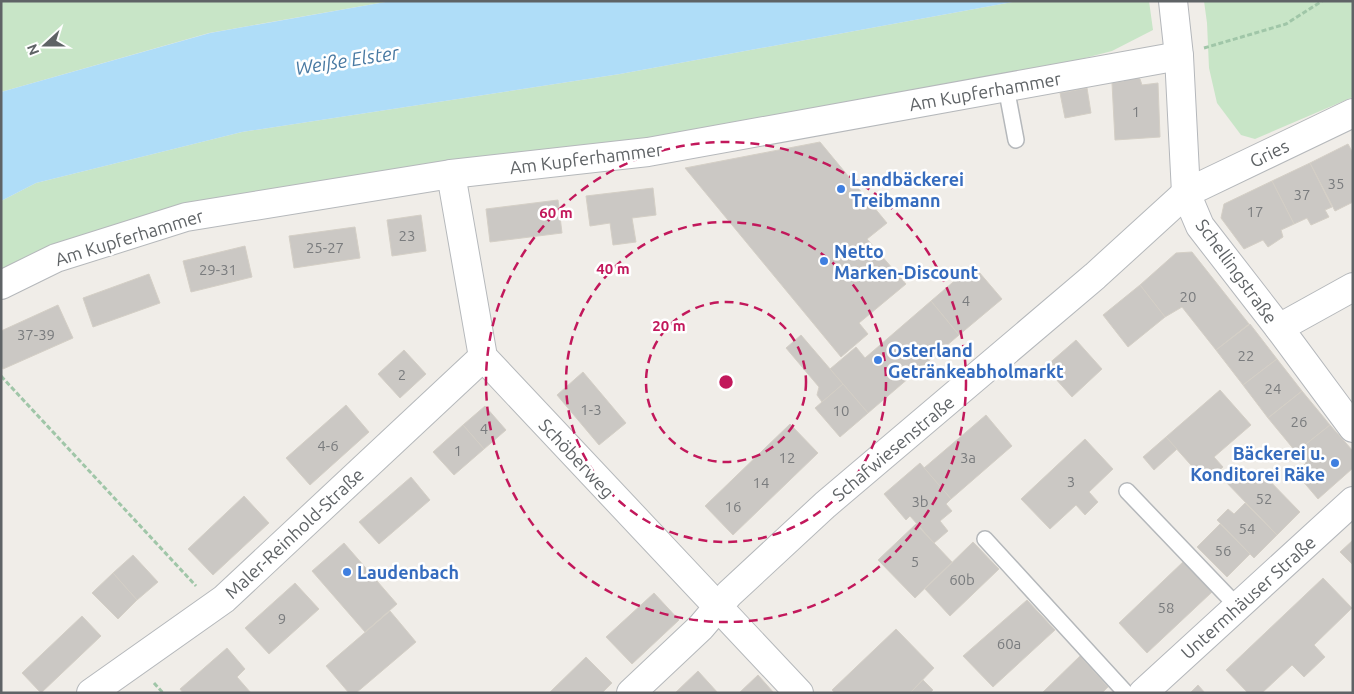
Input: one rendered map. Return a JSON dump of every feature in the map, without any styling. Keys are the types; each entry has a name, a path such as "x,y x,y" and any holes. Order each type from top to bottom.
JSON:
{"street":[{"name":"Schellingstraße","path":"1175,14 1186,193 1200,226 1353,428"},
{"name":"Am Kupferhammer","path":"1,285 56,258 186,217 452,174 648,152 1179,56"},
{"name":"Gries","path":"1186,193 1353,113"},
{"path":"452,174 483,357"},
{"name":"Schafwiesenstraße","path":"631,693 702,627 729,594 825,505 1095,276 1186,193"},
{"path":"1279,328 1353,287"},
{"name":"Maler-Reinhold-Straße","path":"91,693 214,606 238,586 483,357"},
{"name":"Schöberweg","path":"483,357 799,693"},
{"name":"Untermhäuser Straße","path":"1142,693 1353,501"}],"lane":[{"path":"1006,87 1016,140"},
{"path":"1127,491 1238,606"},
{"path":"985,539 1126,693"}],"path":[{"path":"1179,56 1286,24 1322,1"},
{"path":"1,376 214,606"}],"green space":[{"path":"1,1 391,1 209,33 1,92"},
{"path":"1018,1 1149,1 1153,30 1112,51 1035,71 650,141 449,166 1,275 1,201 36,183 242,132 620,74"},
{"path":"1204,1 1353,1 1353,97 1255,139 1241,135 1217,103 1209,68"}],"water":[{"name":"Weiße Elster","path":"391,1 1018,1 620,74 242,132 36,183 1,201 1,92 210,33"}],"building":[{"path":"1134,76 1140,79 1142,85 1158,83 1160,137 1115,140 1112,83 1124,81 1127,77"},
{"path":"1087,88 1091,113 1065,118 1060,93"},
{"name":"Netto Marken-Discount","path":"820,142 887,223 867,239 906,284 859,323 868,334 841,357 685,168"},
{"path":"1348,144 1353,153 1353,202 1335,211 1310,163"},
{"path":"1310,163 1332,207 1325,210 1329,217 1311,225 1307,218 1294,224 1272,181"},
{"path":"1272,181 1294,224 1281,230 1283,237 1268,247 1263,240 1244,249 1221,218 1224,204"},
{"path":"653,188 656,215 632,218 636,242 613,245 610,223 590,226 586,196"},
{"path":"558,200 562,233 490,242 486,209"},
{"path":"421,215 426,251 392,256 387,220"},
{"path":"355,227 360,258 294,268 289,236"},
{"path":"245,246 252,277 191,292 183,261"},
{"path":"1192,252 1249,324 1216,350 1182,307 1165,317 1140,285 1176,253"},
{"path":"973,265 1002,299 959,335 931,301"},
{"path":"149,274 160,303 93,327 83,298"},
{"path":"1140,285 1165,317 1128,347 1103,315"},
{"path":"931,301 959,335 868,413 830,369 856,347 865,358"},
{"path":"58,305 73,338 3,369 1,365 1,331"},
{"path":"1250,324 1277,359 1243,385 1216,350"},
{"path":"801,335 843,384 822,402 817,395 819,387 786,348"},
{"path":"1076,340 1102,369 1072,397 1045,367"},
{"path":"404,350 426,374 400,398 378,374"},
{"path":"1277,359 1302,391 1268,418 1243,385"},
{"path":"583,372 626,423 599,445 557,395"},
{"path":"843,384 868,413 840,437 815,408"},
{"path":"1220,390 1251,425 1214,457 1223,467 1206,482 1166,437"},
{"path":"1302,391 1330,425 1296,452 1268,418"},
{"path":"346,405 369,432 310,485 286,458"},
{"path":"485,406 506,430 484,449 463,425"},
{"path":"986,415 1012,446 951,499 924,468"},
{"path":"790,424 818,453 733,535 705,506"},
{"path":"463,425 484,449 454,475 433,452"},
{"path":"1330,425 1353,451 1353,468 1318,499 1296,473 1306,463 1296,452"},
{"path":"1166,437 1177,449 1154,470 1143,457"},
{"path":"1085,439 1113,469 1089,492 1098,502 1085,515 1076,505 1050,529 1021,499"},
{"path":"920,463 951,499 946,504 952,511 940,521 948,531 934,543 910,516 906,520 884,494"},
{"path":"1236,467 1253,484 1263,474 1300,512 1277,535 1223,479"},
{"path":"411,477 430,500 379,544 359,522"},
{"path":"244,496 269,523 213,575 188,549"},
{"path":"1245,503 1277,535 1254,558 1217,520 1228,509 1234,514"},
{"path":"916,524 952,562 915,598 878,560"},
{"path":"1220,524 1250,554 1227,577 1197,547"},
{"path":"1353,540 1353,565 1340,552"},
{"path":"973,542 999,569 950,616 925,589"},
{"path":"344,543 397,604 365,632 312,571"},
{"path":"133,555 158,582 137,600 113,573"},
{"path":"1184,561 1212,592 1147,653 1119,623"},
{"path":"113,573 137,600 118,619 92,593"},
{"path":"1323,578 1352,608 1314,645 1325,657 1304,677 1292,665 1262,693 1248,693 1226,670"},
{"path":"295,583 319,609 269,654 245,628"},
{"path":"654,593 679,620 632,664 606,637"},
{"path":"1027,600 1055,630 993,687 963,656"},
{"path":"390,611 416,642 356,693 349,693 326,666"},
{"path":"82,616 101,636 41,693 22,673"},
{"path":"896,629 934,668 910,693 835,693 832,690"},
{"path":"227,648 245,669 237,677 251,693 183,693 180,689"},
{"path":"1080,656 1108,687 1102,693 1042,693"},
{"path":"586,657 612,683 602,693 549,693"},
{"path":"698,671 718,693 675,693"},
{"path":"758,675 774,693 739,693"},
{"path":"923,680 933,690 930,693 910,693"},
{"path":"1198,685 1205,693 1190,693"}],"place":[{"name":"Landbäckerei Treibmann","path":"841,189"},
{"name":"Netto Marken-Discount","path":"824,261"},
{"name":"Osterland Getränkeabholmarkt","path":"878,360"},
{"name":"Bäckerei u. Konditorei Räke","path":"1335,463"},
{"name":"Laudenbach","path":"347,572"}]}
